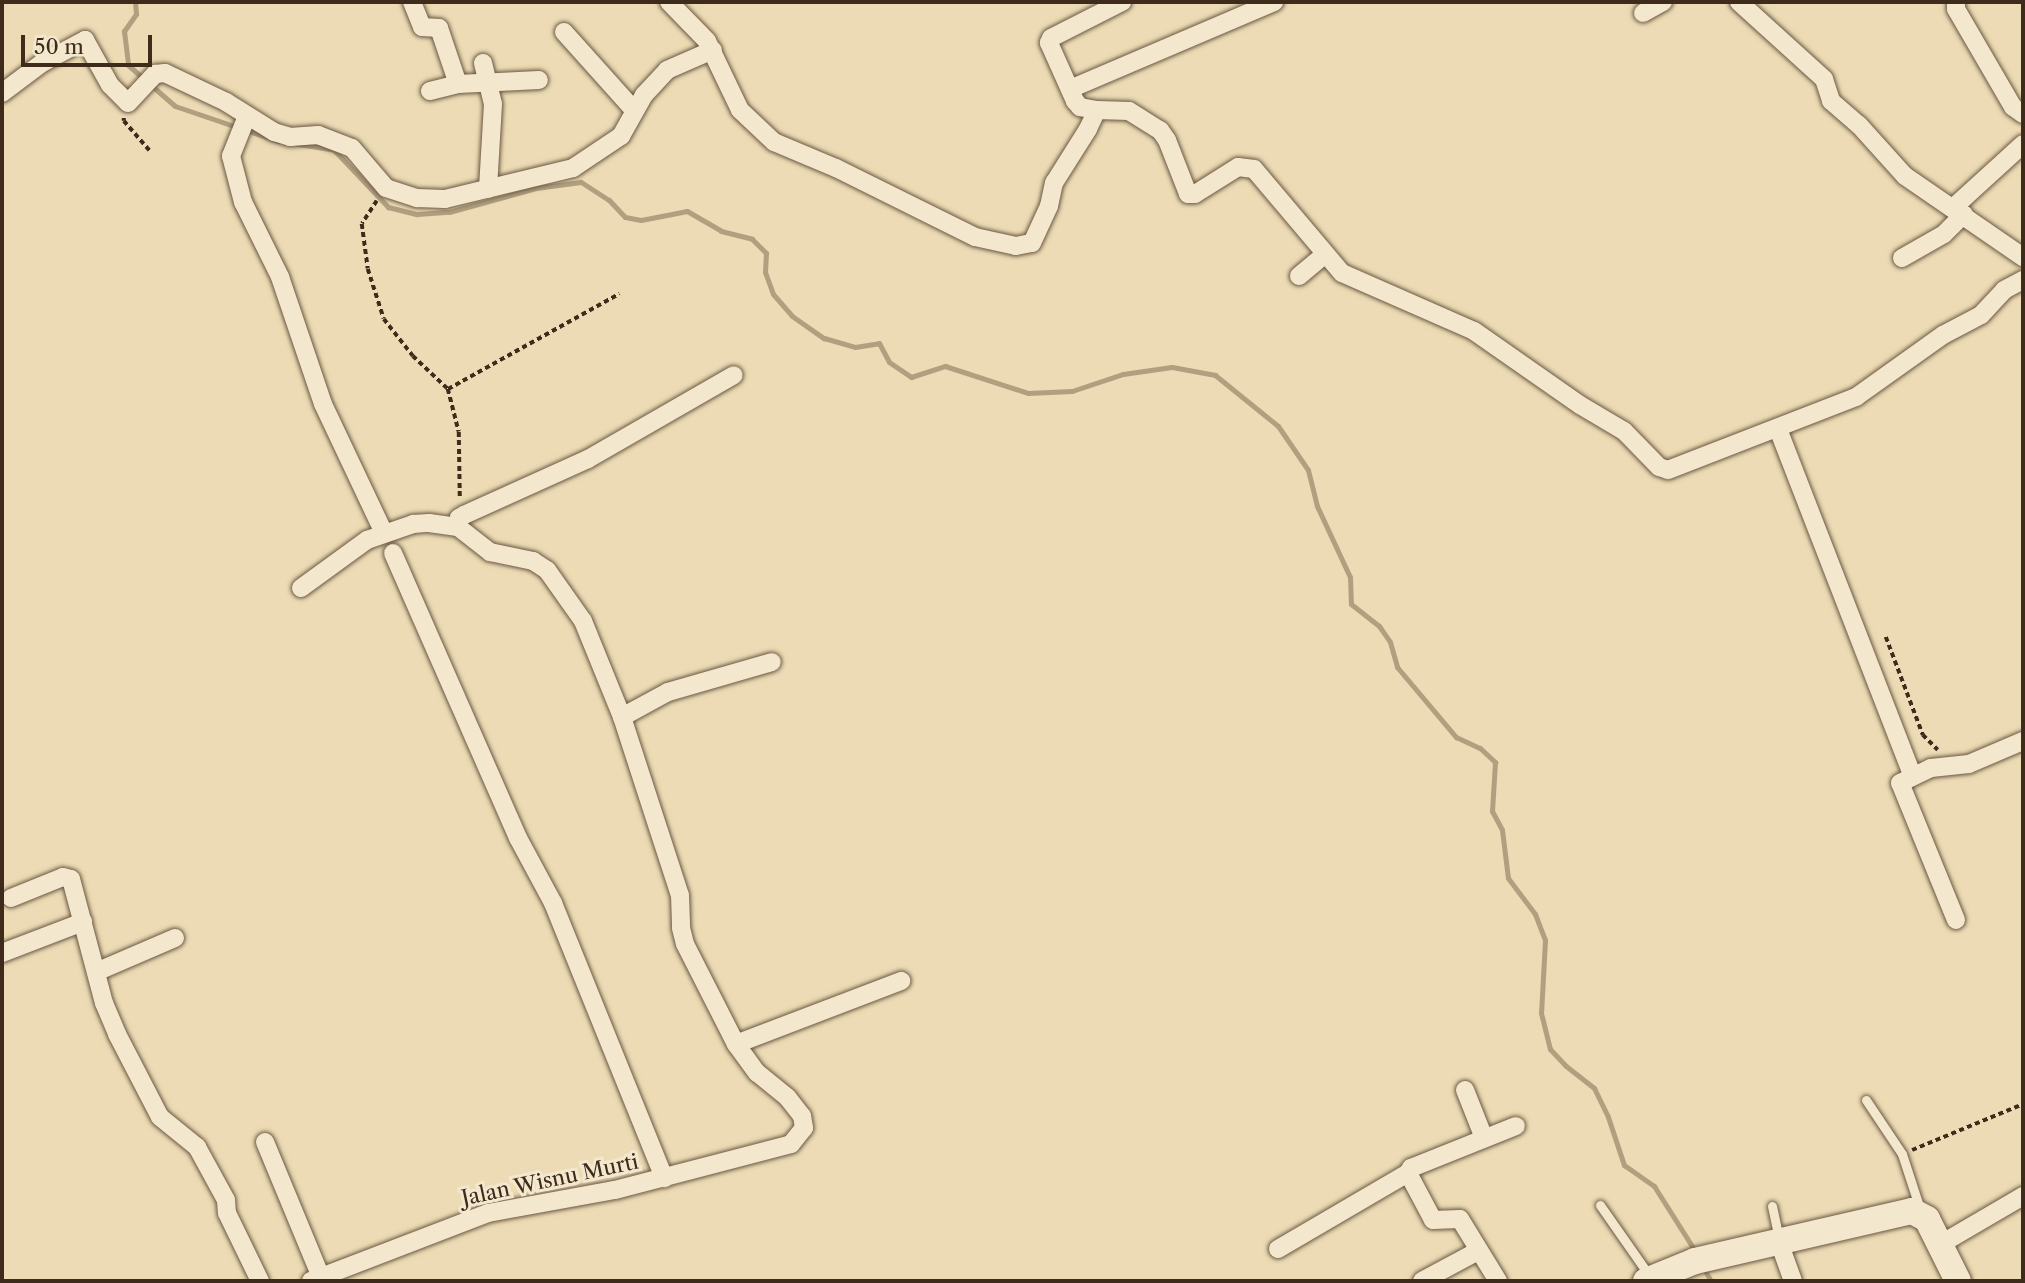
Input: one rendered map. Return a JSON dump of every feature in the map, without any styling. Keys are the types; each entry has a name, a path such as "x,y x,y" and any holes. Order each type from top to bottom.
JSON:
{"street":[{"path":"412,2 422,27 439,28 458,84"},
{"path":"669,2 713,50 740,110 781,147 836,168 975,237 1016,246 1032,243 1049,206 1054,183 1097,110"},
{"path":"1122,2 1049,40 1069,89 1080,107 1129,111 1160,130 1188,194 1195,194 1238,167 1254,169 1324,255 1348,276 1474,331 1580,405 1624,430 1659,467 1665,469 1674,470 1874,388 1943,335 1981,315 2004,289 2023,280"},
{"path":"1069,89 1274,2"},
{"path":"1643,13 1663,2"},
{"path":"1739,2 1824,79 1831,101 1859,125 1899,171 2023,257"},
{"path":"1956,2 1956,9 2013,107 2023,114"},
{"path":"564,32 634,110"},
{"path":"2,93 42,63 85,40 110,85 128,103 149,81 165,73 243,124 290,137 318,135 352,148 386,188 400,194 445,199 573,168 621,136 634,110 667,69 713,50"},
{"path":"483,63 490,82 493,124 488,189"},
{"path":"430,91 458,84 539,80"},
{"path":"243,124 231,160 243,202 280,277 323,404 384,533"},
{"path":"1902,258 1944,234 1959,211 2023,144"},
{"path":"1299,276 1324,255"},
{"path":"300,588 368,540 384,533 429,523 459,523 598,454 734,375"},
{"path":"1778,429 1912,775"},
{"path":"459,523 490,552 533,561 547,570 583,621 622,717 680,895 685,944 736,1044 901,981"},
{"path":"393,553 518,838 554,903 664,1178"},
{"path":"622,717 668,692 772,662"},
{"path":"1956,920 1900,786 1912,775 1943,765 1969,764 2023,741"},
{"path":"11,898 62,877 71,879 96,972 117,1034 159,1115 197,1147 226,1200 227,1213 261,1281"},
{"path":"2,953 83,922"},
{"path":"96,972 175,938"},
{"name":"Jalan Wisnu Murti","path":"316,1279 488,1213 664,1178 790,1144 801,1133 804,1121 793,1102 757,1073 736,1044"},
{"path":"1465,1090 1484,1138"},
{"path":"1278,1249 1408,1173 1411,1168 1516,1126"},
{"path":"265,1142 316,1279"},
{"path":"1408,1173 1433,1220 1459,1217 1498,1281"},
{"path":"1941,1244 2023,1196"},
{"path":"1649,1280 1706,1258 1900,1212 1922,1214 1941,1244 1958,1281"},
{"path":"1779,1242 1793,1281"},
{"path":"1422,1281 1478,1251"}],"lane":[{"path":"1866,1100 1902,1154 1922,1214"},
{"path":"1600,1205 1649,1280"},
{"path":"1772,1206 1779,1242"}],"path":[{"path":"128,103 124,121 150,151"},
{"path":"373,207 362,224 368,269 384,319 413,356 448,389 459,432 459,523"},
{"path":"448,389 619,294"},
{"path":"1886,637 1923,735 1937,747 1943,765"},
{"path":"1902,1154 2023,1104"}],"waterway":[{"path":"135,2 136,14 124,31 128,65 175,106 278,141"},
{"path":"298,144 334,150 388,207 417,214 449,212 536,188 581,182 609,200 625,217 641,220 687,211 721,231 752,239 766,253 765,272 773,294 792,316 824,338 855,347 879,343 889,362 911,377 945,366 1028,393 1072,391 1123,374 1172,367 1215,375 1278,426 1308,470 1317,506 1350,577 1351,604 1379,626 1390,642 1397,667 1456,737 1480,748 1495,762 1492,811 1502,830 1508,878 1535,914 1545,940 1541,1013 1550,1049 1566,1066 1594,1088 1608,1117 1624,1165 1654,1186 1697,1254"},
{"path":"1702,1266 1711,1281"}]}
